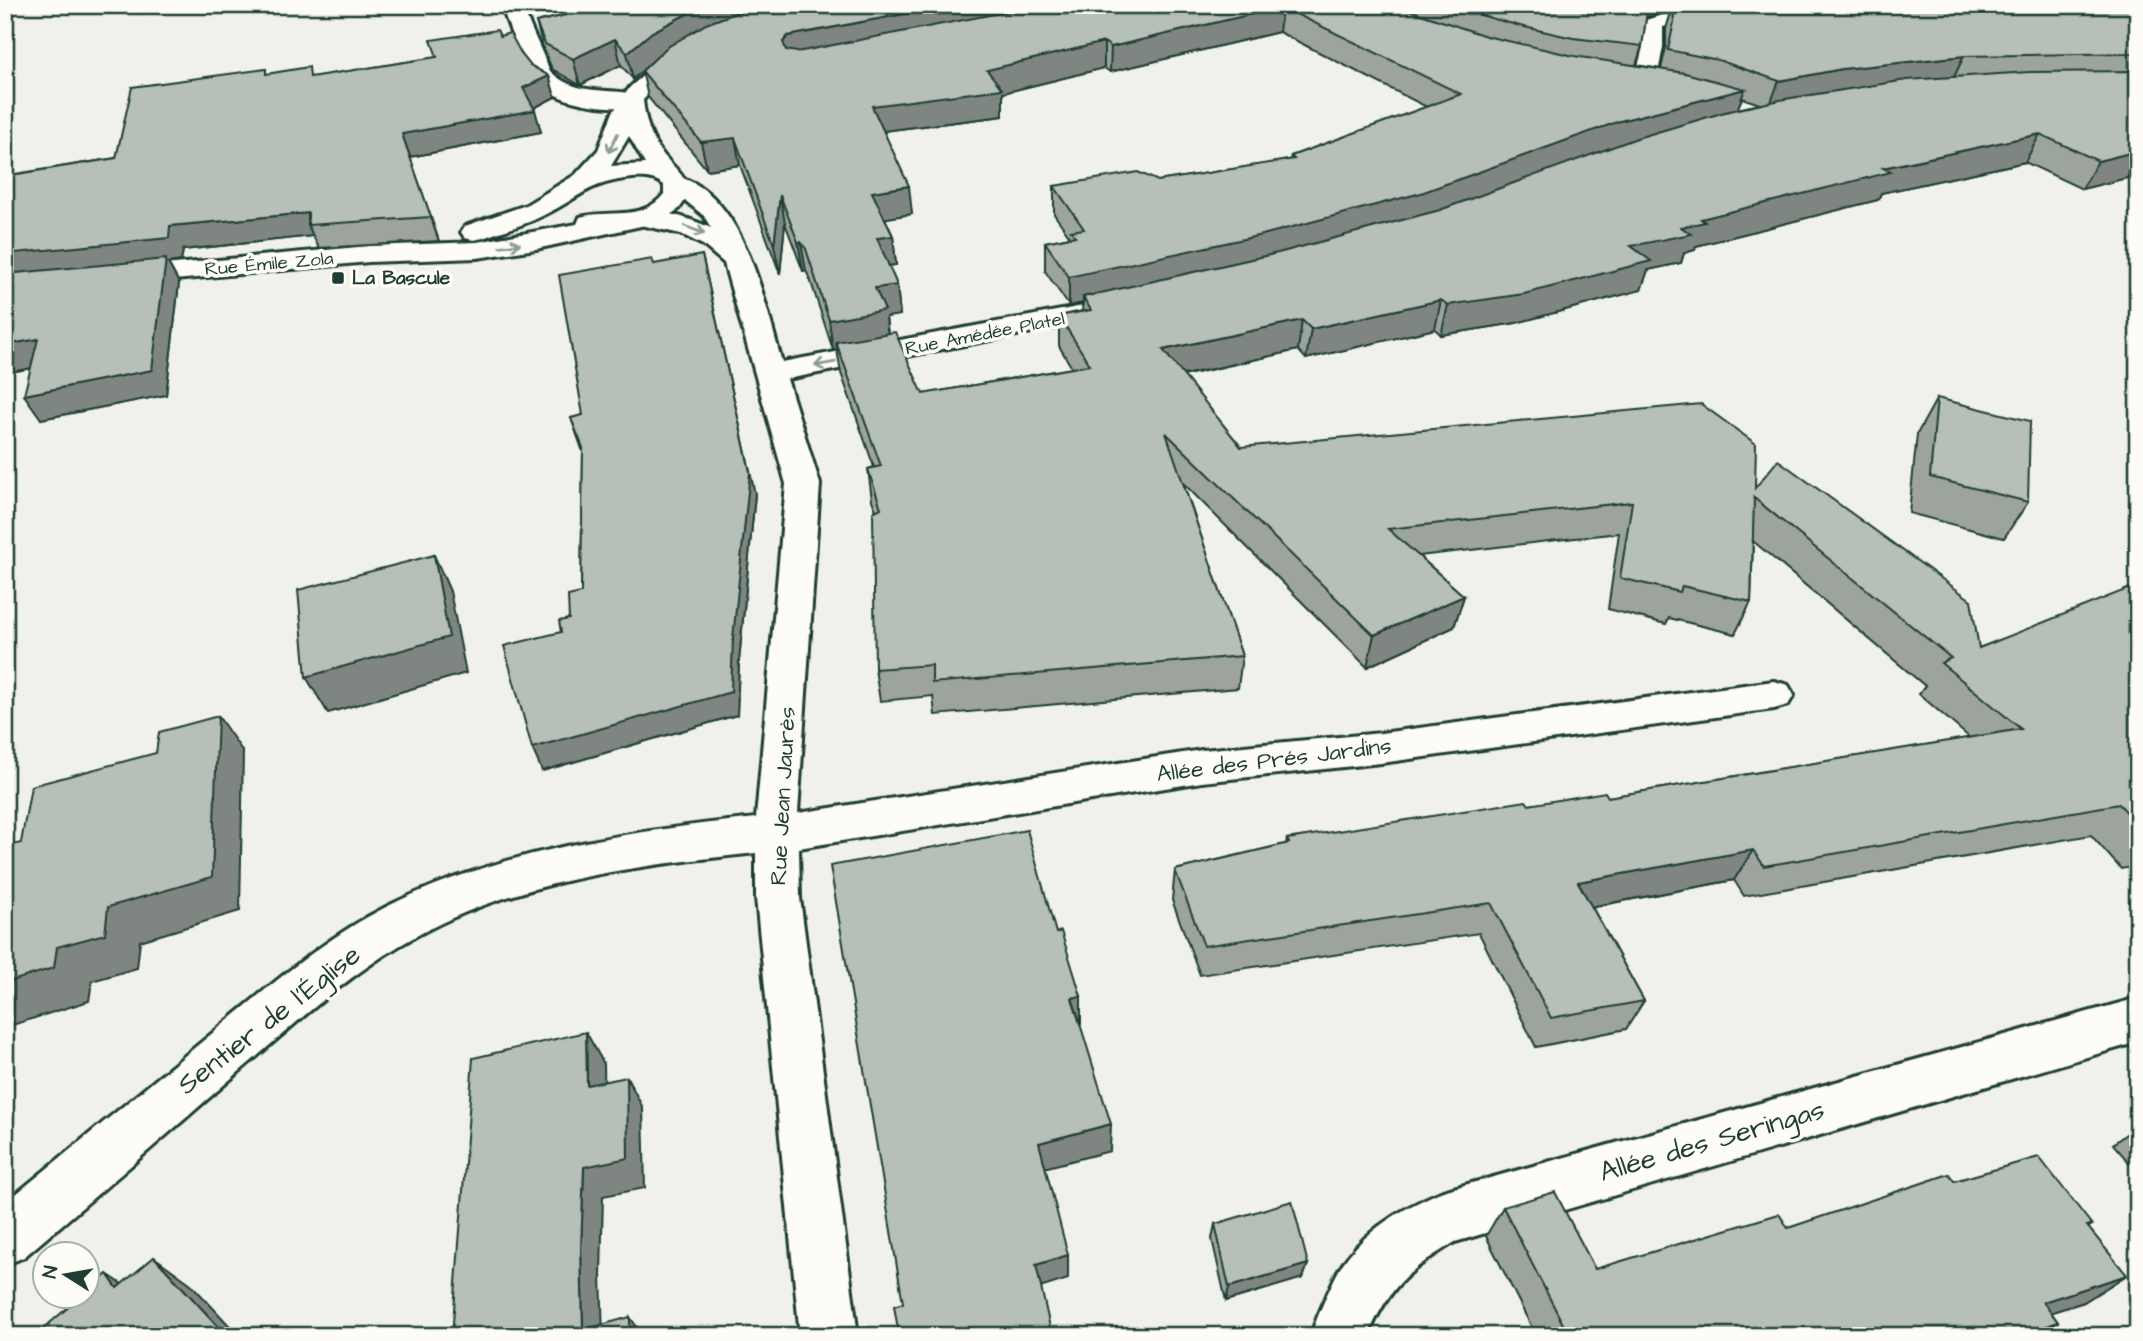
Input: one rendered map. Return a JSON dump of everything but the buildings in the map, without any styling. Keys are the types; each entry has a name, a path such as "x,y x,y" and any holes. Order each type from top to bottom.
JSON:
{"street":[{"path":"511,5 540,74 546,81 569,93 585,97 639,92"},
{"path":"1645,83 1653,47 1653,24 1677,15 1722,5"},
{"path":"614,223 591,222 572,216 561,204 606,156 619,131 625,111 639,92 667,66 709,43"},
{"path":"1619,80 1667,86"},
{"path":"639,92 636,128 656,165 672,179 679,191 675,200 665,208 641,218"},
{"path":"369,254 492,227 535,210 575,186 607,172 633,170 672,179"},
{"name":"Rue Jean Jaurès","path":"672,179 714,211 728,232 799,464 803,508 776,833 778,898 829,1336"},
{"name":"Rue Jean Jaurès","path":"641,218 698,230 716,240 737,264"},
{"name":"Rue Émile Zola","path":"97,279 369,254 477,250 536,241 641,218"},
{"name":"Rue Amédée Platel","path":"772,373 1141,302"},
{"name":"Allée des Prés Jardins","path":"776,833 1202,765 1407,745 1774,695"},
{"name":"Sentier de l'Église","path":"5,1238 278,1006 322,972 402,921 490,884 588,859 675,844 776,833"},
{"name":"Allée des Seringas","path":"1339,1336 1360,1289 1395,1247 1443,1218 2138,1020"}],"place":[{"name":"La Bascule","path":"338,278"}]}
